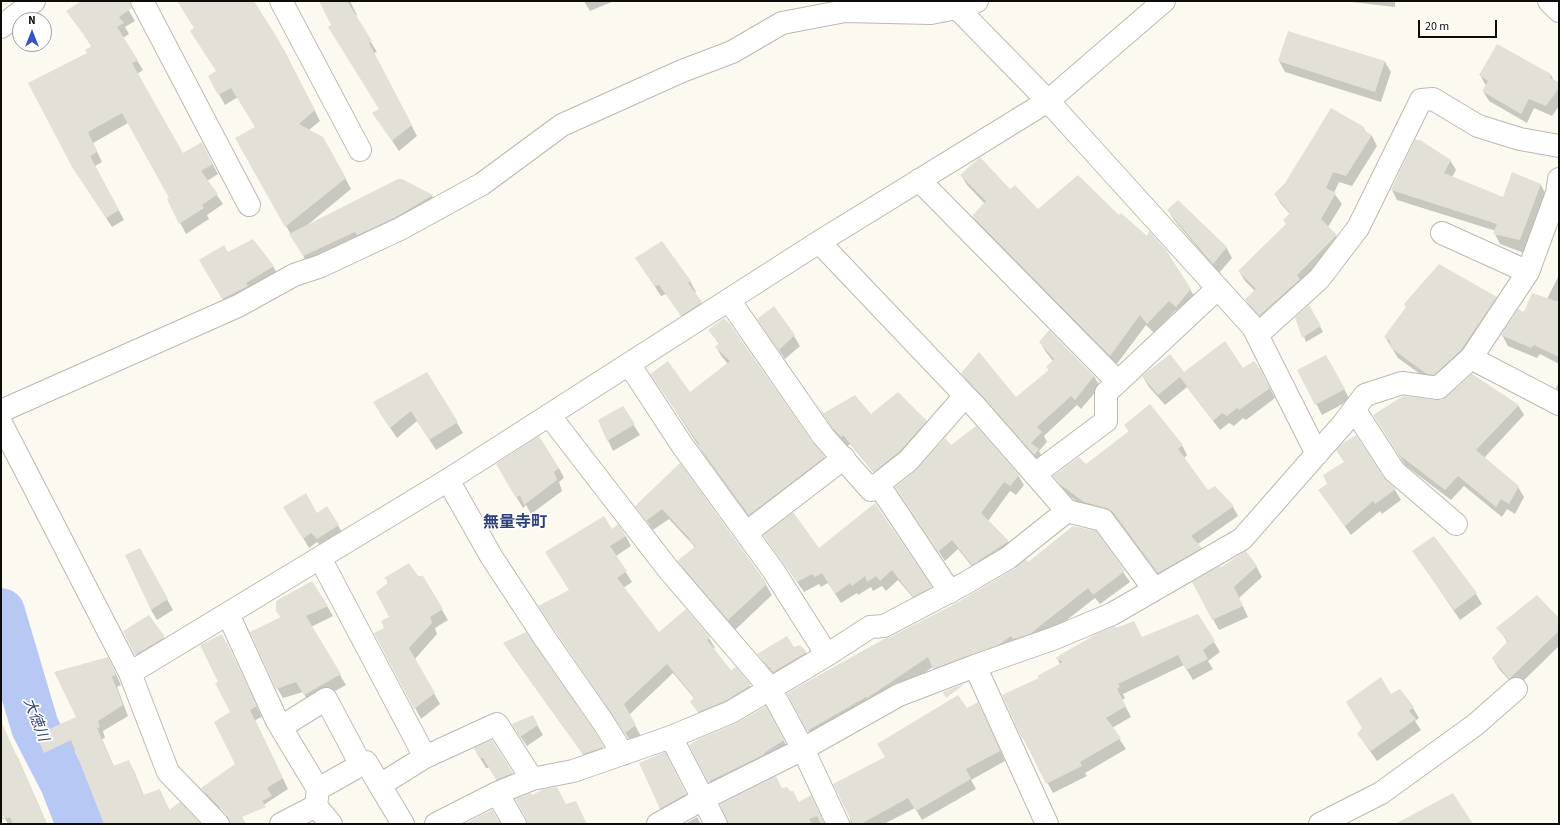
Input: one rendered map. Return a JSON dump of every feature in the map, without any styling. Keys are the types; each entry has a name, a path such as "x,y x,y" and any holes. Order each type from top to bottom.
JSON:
{"street":[{"path":"1,27 34,1"},
{"path":"142,1 249,205"},
{"path":"281,1 360,150"},
{"path":"130,673 448,480 819,242 1048,101 1164,1"},
{"path":"1549,1 1559,11"},
{"path":"1,411 238,306 294,275 321,266 400,229 482,184 562,125 682,71 732,52 782,24 845,11 931,13 967,4 1048,101 1253,327 1316,454"},
{"path":"1257,336 1319,279 1358,228 1421,100 1433,99 1478,126 1520,139 1559,146"},
{"path":"658,824 703,799 803,749 899,696 975,666 1062,635 1112,614 1242,539 1365,395 1402,383 1438,388 1471,358 1528,272 1557,193 1559,179"},
{"path":"919,180 1118,382"},
{"path":"1442,233 1528,272"},
{"path":"819,242 965,396 1067,511 1103,520 1154,589"},
{"path":"1035,474 1106,420 1106,393 1218,288"},
{"path":"729,300 823,436 871,490 908,461 965,396"},
{"path":"1471,358 1559,404"},
{"path":"629,364 682,445 773,570 827,655"},
{"path":"1354,409 1394,471 1456,524"},
{"path":"550,415 668,569 770,688 803,749 838,824"},
{"path":"1,423 130,673 168,772 218,824"},
{"path":"746,533 844,458"},
{"path":"448,480 491,556 546,640 604,722 623,754"},
{"path":"878,484 950,592"},
{"path":"436,824 497,793 532,779 573,771 671,737 731,712 827,655 870,627 884,626 950,592 1008,558 1067,511"},
{"path":"320,558 425,757"},
{"path":"228,614 281,727 331,824"},
{"path":"975,666 1047,824"},
{"path":"1320,824 1381,793 1475,725 1516,689"},
{"path":"281,727 326,699 361,765"},
{"path":"380,785 425,757 497,724 532,779"},
{"path":"671,737 716,824"},
{"path":"281,824 366,762 403,824"},
{"path":"497,793 515,824"}],"building":[{"path":"81,1 130,1 132,8 119,17 124,23 117,27 138,60 132,63 183,153 202,142 213,164 201,171 218,194 202,205 204,208 179,224 167,199 169,198 122,113 88,132 97,152 90,156 119,210 106,218 72,167 28,83 87,53 85,50 92,46 66,11"},
{"path":"177,1 254,1 278,39 315,110 299,124 323,137 346,178 285,227 235,138 255,127 231,88 218,95 208,76 216,71 190,31 194,28"},
{"path":"319,1 347,1 372,41 369,43 412,125 392,141 372,113 379,109 328,27 331,25"},
{"path":"1288,31 1385,61 1375,92 1278,61"},
{"path":"1497,44 1551,74 1550,78 1559,82 1559,88 1546,106 1529,99 1521,114 1482,91 1488,81 1479,75"},
{"path":"1331,108 1364,127 1363,130 1372,135 1346,176 1333,172 1326,188 1336,193 1321,219 1337,235 1297,275 1300,279 1259,316 1245,299 1256,289 1238,271 1286,224 1283,220 1290,213 1274,194 1285,183"},
{"path":"1415,140 1420,140 1451,160 1444,173 1503,197 1512,172 1541,184 1520,240 1493,234 1497,224 1391,190"},
{"path":"980,157 1010,189 1015,185 1038,209 1078,175 1119,215 1121,213 1147,236 1149,231 1166,250 1191,289 1176,307 1169,301 1147,324 1140,315 1110,356 972,216 986,201 960,175"},
{"path":"398,179 402,179 433,195 394,218 357,235 355,232 303,256 289,234"},
{"path":"1178,200 1227,247 1213,264 1167,210"},
{"path":"253,239 274,266 246,283 248,286 222,299 199,260 224,245 228,252"},
{"path":"662,241 691,281 688,283 702,302 681,316 659,285 654,286 635,258"},
{"path":"1439,264 1497,297 1461,350 1434,375 1427,374 1391,348 1390,341 1384,337 1406,307 1404,304"},
{"path":"1532,293 1559,302 1559,357 1534,345 1531,348 1501,335 1518,309 1524,312"},
{"path":"1309,305 1321,326 1302,338 1295,317"},
{"path":"774,306 795,335 779,350 757,319"},
{"path":"724,318 730,324 813,443 825,457 749,515 698,445 699,444 650,374 668,361 690,392 730,361 715,347 719,343 708,330"},
{"path":"1049,330 1094,376 1075,400 1071,396 1037,427 1042,432 1031,443 1039,449 1034,455 961,373 979,352 1016,397 1049,370 1046,367 1054,359 1039,342"},
{"path":"1225,341 1243,368 1254,361 1259,367 1270,388 1239,410 1237,408 1227,416 1222,413 1213,421 1180,377 1158,395 1142,376 1170,354 1184,372"},
{"path":"1326,355 1345,389 1315,405 1297,370"},
{"path":"427,372 458,422 429,440 411,411 390,428 373,402"},
{"path":"1472,374 1519,405 1476,450 1519,486 1509,504 1501,499 1496,507 1458,476 1445,490 1398,454 1373,415 1403,396 1442,400"},
{"path":"898,392 927,421 899,452 874,472 843,435 841,437 833,428 814,400 824,413 855,395 871,414"},
{"path":"1150,404 1183,445 1178,449 1208,490 1215,486 1234,506 1191,536 1202,548 1158,573 1113,512 1106,508 1084,502 1061,485 1053,476 1079,457 1086,464 1129,431 1124,425"},
{"path":"623,406 635,424 607,441 598,420"},
{"path":"976,426 1019,475 1010,486 1004,482 981,513 1009,541 972,565 952,540 938,552 895,487 917,469 945,438 951,445"},
{"path":"1356,435 1384,478 1396,489 1375,504 1373,501 1345,526 1318,490 1327,484 1323,475 1344,462 1336,450 1343,443"},
{"path":"539,436 559,468 554,472 557,480 524,505 520,495 516,498 496,464"},
{"path":"680,463 767,584 728,620 677,561 696,546 662,509 646,521 635,506"},
{"path":"306,493 317,513 327,506 339,525 317,539 311,533 303,539 283,507"},
{"path":"875,503 932,587 913,597 892,570 880,581 876,576 867,582 865,576 852,586 850,583 835,594 822,573 815,577 812,574 797,582 763,535 793,512 819,548"},
{"path":"604,516 612,529 618,524 626,536 610,546 627,571 617,578 659,632 686,609 710,637 707,640 731,670 736,667 751,685 725,701 698,712 690,702 694,697 667,664 624,704 636,725 625,733 538,606 569,590 545,552"},
{"path":"1073,526 1096,531 1125,571 1093,595 1088,588 1030,634 1013,639 1011,636 998,645 933,669 928,657 867,698 866,697 807,731 787,693 884,639 957,603 1014,569 1026,559 1028,562"},
{"path":"1434,536 1477,593 1454,610 1412,551"},
{"path":"140,548 168,599 151,610 125,555"},
{"path":"1246,551 1257,566 1234,587 1243,606 1212,620 1192,582 1220,566 1221,567"},
{"path":"409,563 418,576 423,576 443,609 430,617 432,623 409,648 435,693 414,709 374,633 384,628 381,621 389,617 376,592 389,582 384,578"},
{"path":"312,581 328,606 306,616 341,674 304,695 296,682 276,689 250,632 281,617 276,611 276,601"},
{"path":"1537,595 1559,618 1559,631 1509,679 1492,658 1508,641 1496,628"},
{"path":"1198,614 1215,641 1203,650 1208,659 1186,670 1178,655 1118,684 1120,687 1117,689 1126,706 1106,718 1121,738 1080,762 1082,766 1046,784 1023,738 1022,739 1002,695 1039,678 1037,676 1063,662 1055,658 1096,634 1115,626 1116,628 1134,621 1142,637"},
{"path":"149,615 165,637 135,655 123,631"},
{"path":"526,632 604,747 583,754 503,643"},
{"path":"222,634 257,706 250,710 283,778 267,788 272,796 262,801 266,807 242,817 246,824 230,824 227,815 201,788 235,764 214,722 230,712 215,683 218,682 200,645"},
{"path":"787,636 794,647 800,645 807,652 773,672 757,654"},
{"path":"108,657 116,674 112,677 123,705 98,721 100,727 97,728 113,766 129,760 143,795 160,789 169,810 180,802 201,824 104,824 71,740 44,753 36,735 76,717 54,672"},
{"path":"1381,677 1391,694 1400,689 1414,707 1409,711 1416,719 1371,751 1357,734 1362,728 1346,702"},
{"path":"966,683 946,698 943,692"},
{"path":"958,695 967,708 978,702 1000,751 966,769 971,779 916,811 908,798 861,824 853,824 833,784 885,757 877,744"},
{"path":"766,706 784,740 764,753 765,754 708,782 689,745 701,738 737,723"},
{"path":"533,715 538,725 520,737 512,724"},
{"path":"1,721 47,824 13,824 10,817 1,820"},
{"path":"492,740 513,773 496,780 483,758 479,758 474,748"},
{"path":"665,752 686,794 660,809 639,763"},
{"path":"776,776 782,788 787,787 790,791 793,791 799,802 811,795 824,823 821,824 817,816 809,819 812,824 728,824 720,804"},
{"path":"557,787 566,804 576,801 587,824 527,824 526,818 515,799 531,793 532,795 544,789"},
{"path":"1453,793 1473,824 1395,824"},
{"path":"492,810 501,824 464,824"}],"waterway":[{"name":"大徳川","path":"1,612 35,727 64,783 80,824"}],"district":[{"name":"無量寺町","path":"515,523"}]}
